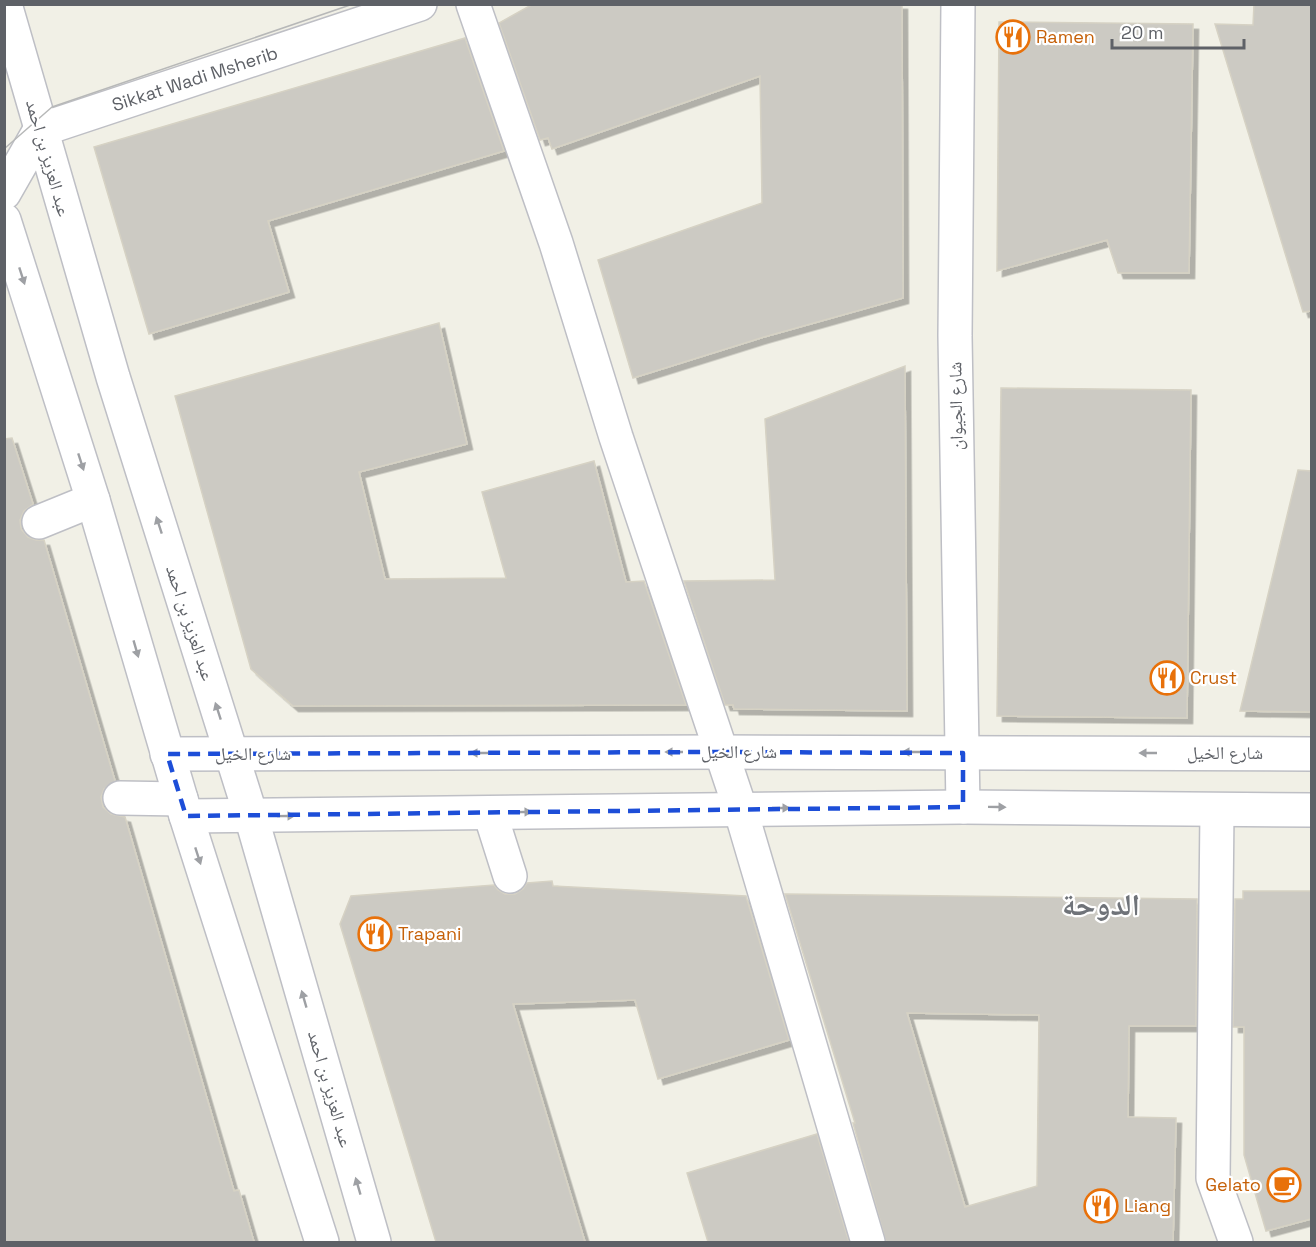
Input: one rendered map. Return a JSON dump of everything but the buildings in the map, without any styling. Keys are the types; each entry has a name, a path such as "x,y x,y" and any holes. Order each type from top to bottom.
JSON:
{"street":[{"name":"عبد العزيز بن احمد","path":"5,4 112,377 251,816 374,1242"},
{"name":"Sikkat Wadi Msherib","path":"40,130 420,4"},
{"path":"473,4 556,243 616,437 740,808 868,1242"},
{"name":"شارع الجيوان","path":"958,4 955,336 963,807"},
{"path":"4,193 40,130"},
{"path":"4,220 93,500 183,808 322,1242"},
{"path":"39,522 93,500"},
{"name":"شارع الخيل","path":"167,754 720,752 1311,754"},
{"path":"120,798 251,816 740,808 1311,810"},
{"path":"1217,811 1213,1178 1236,1242"},
{"path":"490,813 510,876"}],"highlighted area":[{"path":"720,752 963,753 963,807 251,816 186,816 167,754"}],"tram line":[{"path":"4,149 52,107 353,4"}],"place":[{"name":"Ramen","path":"1013,37"},
{"name":"Crust","path":"1167,678"},
{"name":"Trapani","path":"375,934"},
{"name":"Gelato","path":"1284,1185"},
{"name":"Liang","path":"1101,1206"}],"district":[{"name":"الدوحة","path":"1101,905"}]}
